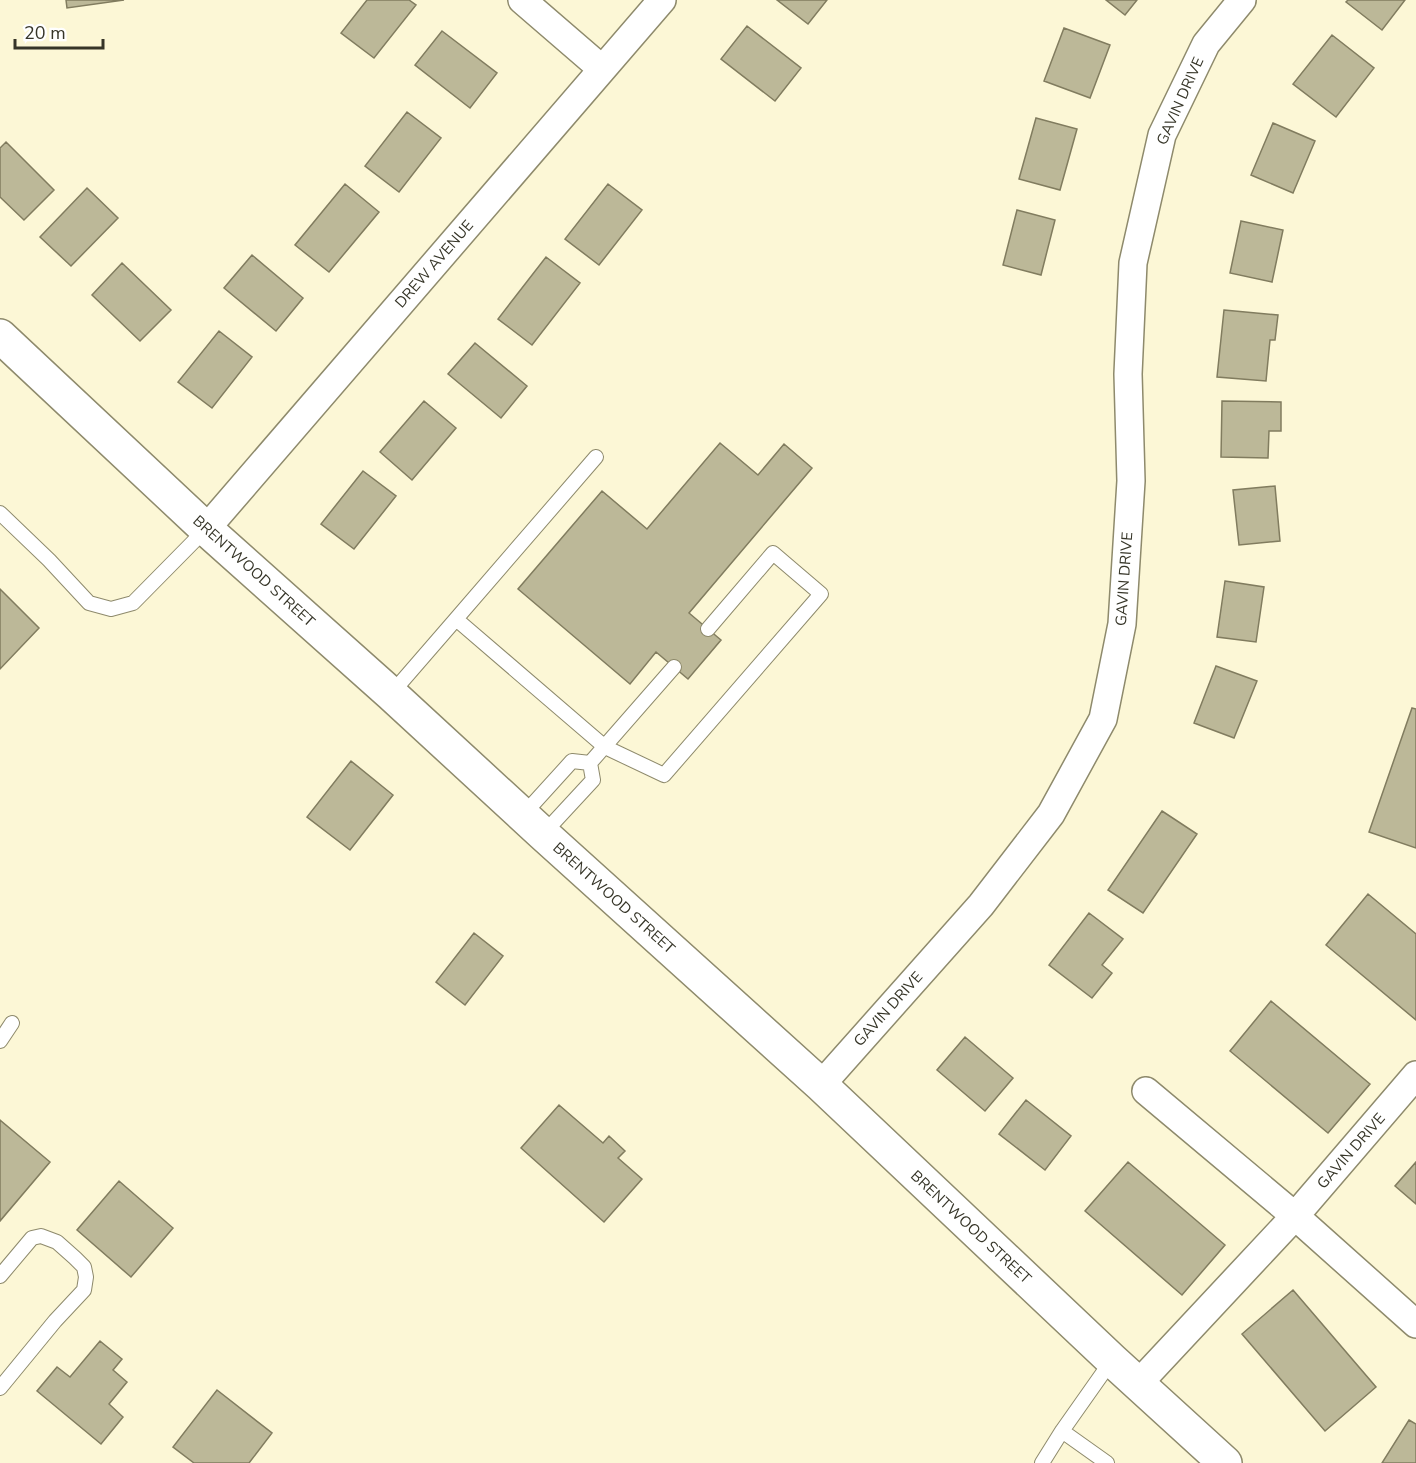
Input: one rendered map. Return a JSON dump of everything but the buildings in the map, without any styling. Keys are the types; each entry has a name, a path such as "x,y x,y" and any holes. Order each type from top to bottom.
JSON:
{"main road":[{"name":"BRENTWOOD STREET","path":"0,336 206,529 821,1085 1112,1360 1225,1463"}],"street":[{"path":"522,0 602,69"},
{"name":"DREW AVENUE","path":"206,529 662,0"},
{"name":"GAVIN DRIVE","path":"821,1085 981,905 1051,814 1103,719 1122,624 1131,481 1128,374 1134,263 1162,135 1206,44 1242,0"},
{"name":"GAVIN DRIVE","path":"1138,1384 1295,1216 1416,1075"},
{"path":"1146,1091 1295,1216 1416,1324"}],"lane":[{"path":"391,694 596,457"},
{"path":"0,513 89,603 111,609 132,603 206,529"},
{"path":"456,619 605,747 664,775 821,594 773,553 708,629"},
{"path":"590,763 674,667"},
{"path":"533,825 572,761 590,763"},
{"path":"533,825 593,780 590,763"},
{"path":"0,1041 12,1023"},
{"path":"0,1276 32,1238 40,1236 57,1242 75,1258 84,1267 86,1277 84,1290 55,1321 0,1388"},
{"path":"1042,1463 1112,1360"},
{"path":"1062,1431 1107,1463"}]}
